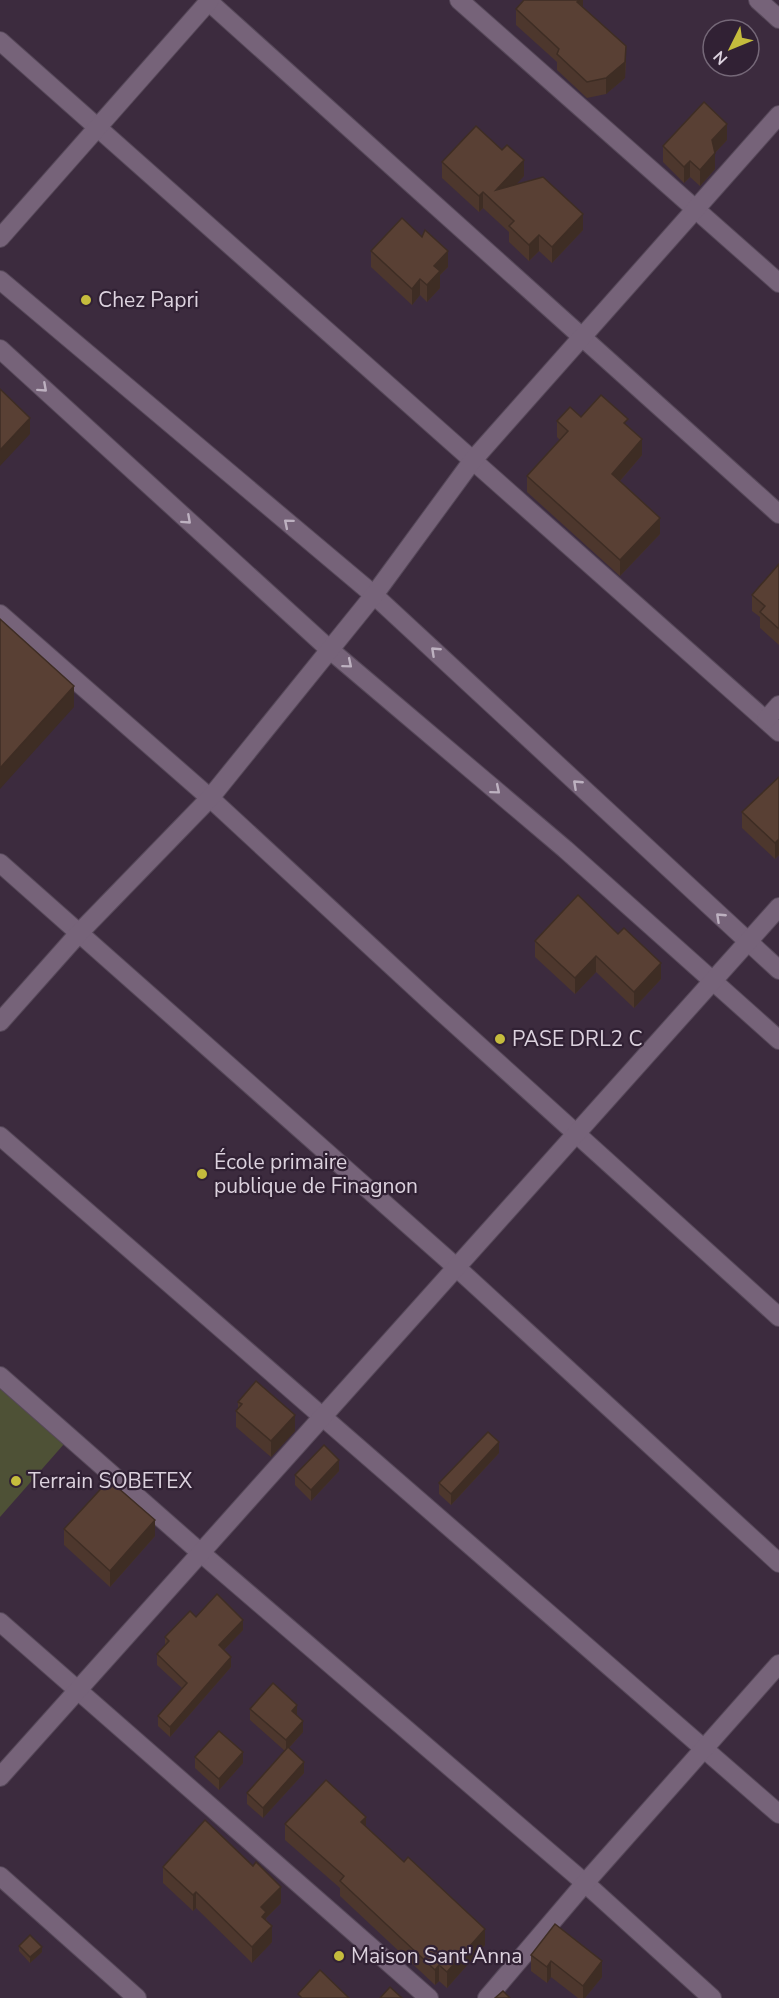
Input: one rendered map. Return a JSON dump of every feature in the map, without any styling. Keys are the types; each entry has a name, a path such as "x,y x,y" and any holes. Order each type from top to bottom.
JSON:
{"street":[{"path":"0,238 209,0 779,514"},
{"path":"459,0 779,283"},
{"path":"758,0 779,19"},
{"path":"0,41 772,726 779,705"},
{"path":"0,1022 80,932 210,798 374,595 473,460 779,115"},
{"path":"0,280 374,595 779,970"},
{"path":"0,349 329,648 566,849 779,1041"},
{"path":"0,614 210,798 779,1317"},
{"path":"0,863 456,1267 779,1563"},
{"path":"0,1777 779,907"},
{"path":"0,1136 779,1814"},
{"path":"0,1376 201,1553 585,1883 712,1998"},
{"path":"0,1622 429,1998"},
{"path":"487,1998 585,1883 779,1664"},
{"path":"0,1876 137,1998"}],"green space":[{"name":"Terrain SOBETEX","path":"0,1384 64,1444 0,1517"}],"building":[{"path":"524,0 579,0 577,2 626,46 625,62 606,78 587,82 557,54 559,49 516,9"},
{"path":"704,102 727,124 712,140 715,153 700,170 690,161 684,167 663,146"},
{"path":"476,126 502,150 507,145 524,160 496,190 543,177 583,214 552,247 539,235 529,245 509,226 514,221 483,192 479,196 442,162"},
{"path":"402,218 422,237 425,230 448,251 434,266 440,271 427,285 420,279 412,289 371,251"},
{"path":"0,389 30,418 0,450"},
{"path":"601,395 628,419 624,423 642,439 612,474 660,518 620,560 527,476 568,431 557,421 570,407 581,417"},
{"path":"779,564 779,629 760,612 765,606 752,595"},
{"path":"0,619 74,686 0,768"},
{"path":"779,777 779,839 775,843 742,812"},
{"path":"578,895 618,934 624,928 661,963 634,992 596,956 575,978 535,941"},
{"path":"256,1381 295,1415 271,1441 236,1411 242,1404 238,1402"},
{"path":"488,1432 499,1442 451,1494 439,1483"},
{"path":"324,1445 339,1460 311,1490 295,1475"},
{"path":"109,1480 155,1520 110,1571 64,1529"},
{"path":"217,1594 243,1620 219,1645 231,1657 170,1727 158,1716 187,1683 157,1654 169,1641 165,1637 190,1611 196,1617"},
{"path":"273,1683 297,1705 292,1711 303,1721 286,1740 250,1709"},
{"path":"219,1731 243,1752 219,1779 195,1757"},
{"path":"288,1747 304,1762 263,1808 247,1793"},
{"path":"326,1780 366,1817 361,1822 404,1862 408,1857 485,1929 447,1972 439,1965 435,1970 340,1881 344,1876 285,1824"},
{"path":"205,1820 253,1866 256,1862 281,1887 261,1907 266,1912 262,1917 272,1926 252,1947 196,1892 193,1895 163,1867"},
{"path":"555,1924 602,1961 583,1986 551,1961 547,1967 531,1955"},
{"path":"30,1935 42,1947 30,1957 19,1946"},
{"path":"320,1970 349,1998 302,1998 298,1994"},
{"path":"390,1987 402,1998 380,1998"},
{"path":"503,1991 510,1998 495,1998"}],"place":[{"name":"Chez Papri","path":"86,300"},
{"name":"PASE DRL2 C","path":"500,1039"},
{"name":"École primaire publique de Finagnon","path":"202,1174"},
{"name":"Terrain SOBETEX","path":"16,1481"},
{"name":"Maison Sant'Anna","path":"339,1956"}]}
